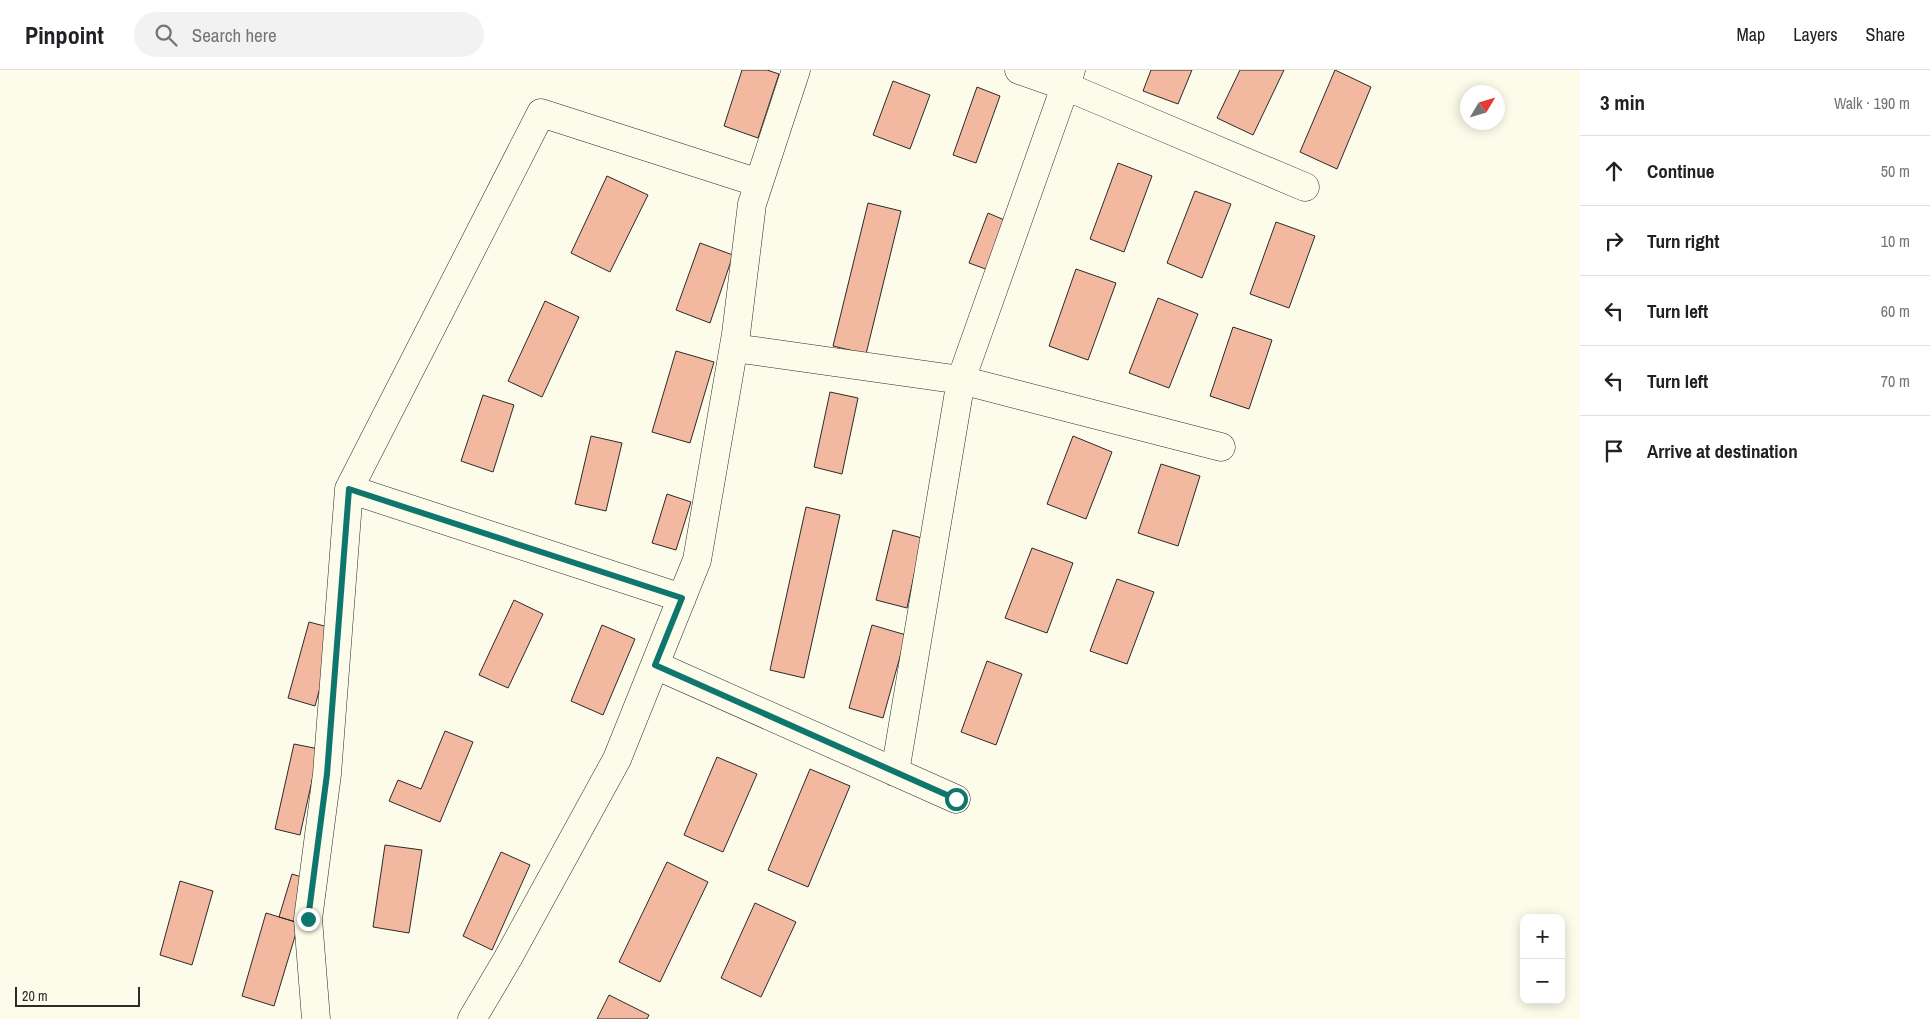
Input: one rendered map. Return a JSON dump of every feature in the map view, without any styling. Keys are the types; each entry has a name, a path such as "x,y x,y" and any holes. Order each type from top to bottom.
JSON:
{"street":[{"path":"472,1019 508,958 617,758 697,560 734,348 752,204 796,70"},
{"path":"1019,70 1068,78 1305,187"},
{"path":"895,772 961,380 1068,78"},
{"path":"316,1019 308,919 327,774 349,489 541,113 759,183"},
{"path":"734,348 961,380 1221,447"},
{"path":"349,489 682,598"},
{"path":"655,665 956,799"}],"building":[{"path":"742,70 767,70 779,74 758,138 724,126"},
{"path":"1151,70 1192,70 1178,104 1143,91"},
{"path":"1240,70 1284,70 1253,135 1217,118"},
{"path":"1335,70 1371,87 1337,169 1300,152"},
{"path":"893,81 930,95 910,149 873,135"},
{"path":"977,87 1000,96 976,163 953,155"},
{"path":"1118,163 1152,176 1124,252 1090,239"},
{"path":"607,176 648,195 610,272 571,253"},
{"path":"1195,191 1231,204 1202,278 1167,263"},
{"path":"868,203 901,211 866,354 833,346"},
{"path":"988,213 1009,222 991,271 969,263"},
{"path":"1276,222 1315,236 1289,308 1250,294"},
{"path":"700,243 733,255 710,323 676,310"},
{"path":"1076,269 1116,283 1088,360 1049,346"},
{"path":"1158,298 1198,314 1169,388 1129,373"},
{"path":"545,301 579,317 542,397 508,381"},
{"path":"1233,327 1272,340 1249,409 1210,396"},
{"path":"676,351 714,362 690,443 652,432"},
{"path":"830,392 858,398 842,474 814,467"},
{"path":"483,395 514,405 493,472 461,461"},
{"path":"591,436 622,443 606,511 575,504"},
{"path":"1073,436 1112,452 1086,519 1047,504"},
{"path":"1161,464 1200,476 1178,546 1138,533"},
{"path":"667,494 691,502 676,550 652,543"},
{"path":"806,507 840,515 804,678 770,670"},
{"path":"893,530 922,538 907,608 876,600"},
{"path":"1032,548 1073,563 1047,633 1005,618"},
{"path":"1117,579 1154,592 1127,664 1090,651"},
{"path":"514,600 543,614 508,688 479,675"},
{"path":"309,622 336,629 315,706 288,698"},
{"path":"602,625 635,639 603,715 571,701"},
{"path":"872,625 906,635 883,718 849,708"},
{"path":"987,661 1022,674 996,745 961,732"},
{"path":"445,731 473,742 440,822 389,801 398,780 421,789"},
{"path":"294,744 319,749 300,835 275,829"},
{"path":"717,757 757,774 723,852 684,835"},
{"path":"810,769 850,786 808,887 768,870"},
{"path":"385,845 422,850 409,933 373,927"},
{"path":"501,852 530,865 492,950 463,936"},
{"path":"667,862 708,882 660,982 619,962"},
{"path":"292,874 311,880 299,923 279,917"},
{"path":"180,881 213,891 192,965 160,955"},
{"path":"755,903 796,922 761,997 721,978"},
{"path":"266,913 299,923 274,1006 242,996"},
{"path":"609,995 649,1015 647,1019 597,1019"}],"route":[{"path":"308,919 327,774 349,489 682,598 655,665 956,799"}]}
